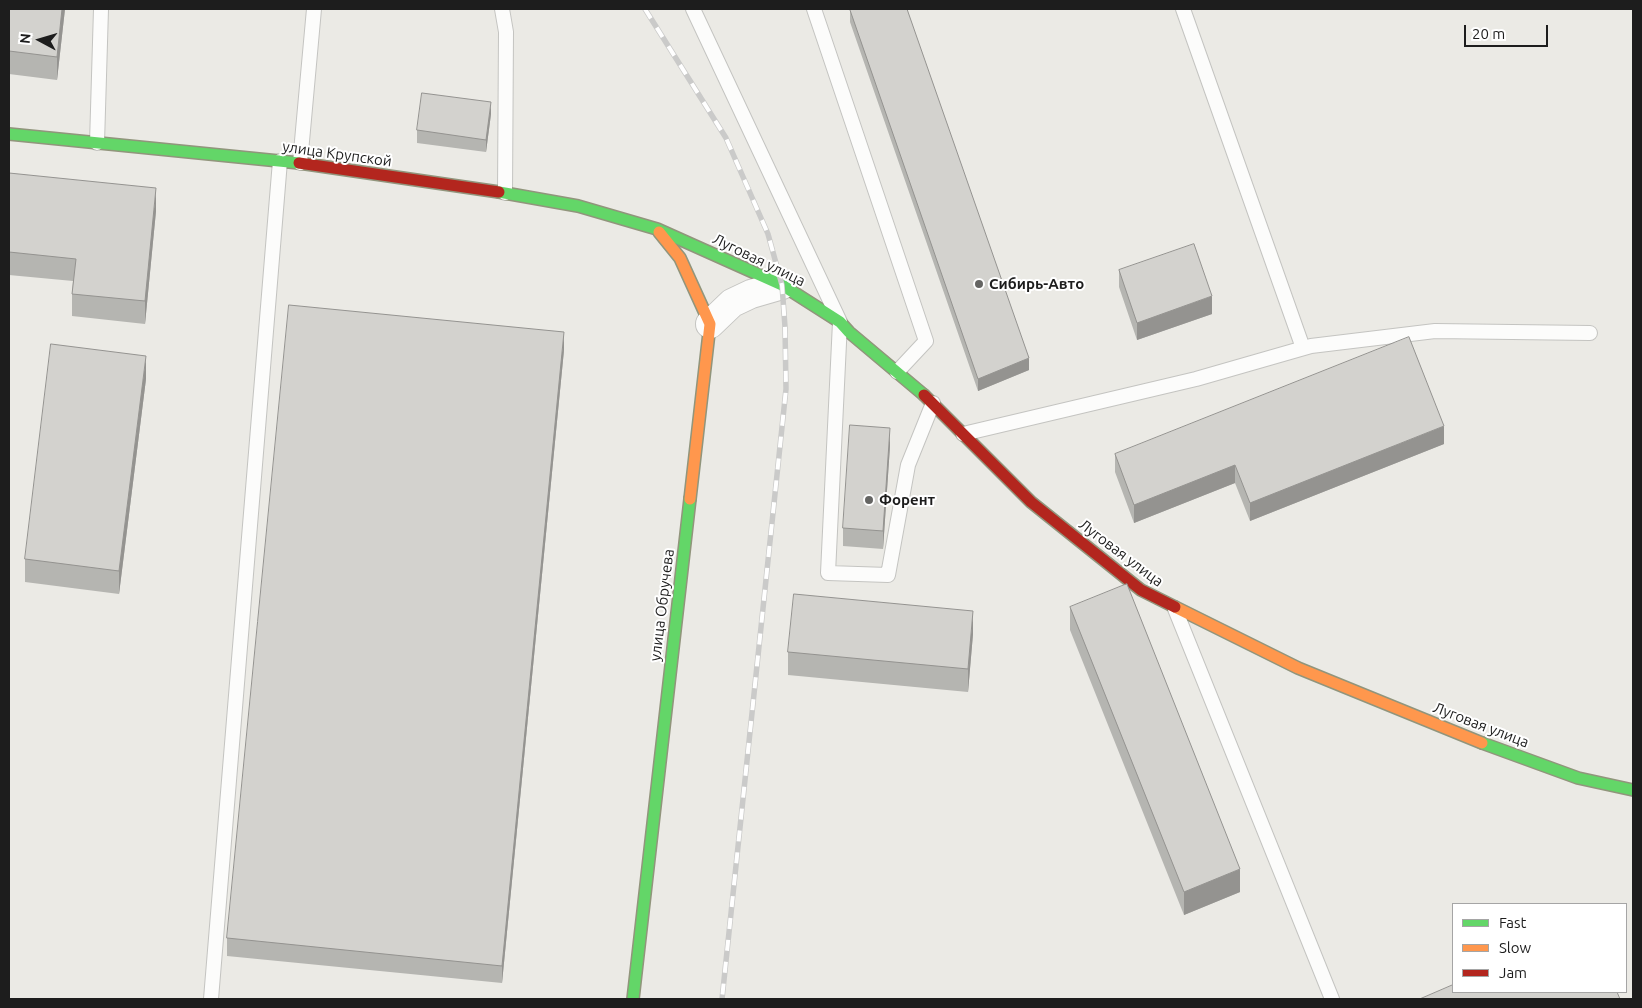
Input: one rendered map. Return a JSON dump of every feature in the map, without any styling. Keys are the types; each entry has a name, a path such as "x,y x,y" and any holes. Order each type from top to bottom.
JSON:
{"main road":[{"name":"улица Крупской","path":"9,134 300,163 505,193 578,206 657,229"},
{"name":"Луговая улица","path":"657,229 782,285 840,322 849,332 933,403 1031,502 1141,590 1298,668 1500,750 1578,778 1633,790"},
{"path":"657,229 680,258 710,324"},
{"name":"улица Обручева","path":"633,999 710,324"}],"street":[{"path":"710,324 732,302 782,285"}],"lane":[{"path":"97,143 100,9"},
{"path":"300,163 314,9"},
{"path":"502,9 506,32 505,193"},
{"path":"693,9 840,322 828,573 888,575 908,465 933,403"},
{"path":"814,9 926,341 897,372"},
{"path":"1183,9 1303,348"},
{"path":"211,999 280,161"},
{"path":"963,434 1196,379 1303,348 1435,331 1590,333"},
{"path":"1174,608 1332,999"}],"building":[{"path":"9,9 62,9 57,57 9,51"},
{"path":"907,9 1029,358 978,379 850,10"},
{"path":"422,93 491,102 486,140 417,130"},
{"path":"9,173 156,188 145,301 72,294 76,259 9,252"},
{"path":"1194,244 1212,296 1137,323 1119,270"},
{"path":"289,305 564,332 502,966 227,938"},
{"path":"1409,337 1444,426 1250,503 1235,465 1134,505 1115,454"},
{"path":"51,344 146,356 119,571 25,559"},
{"path":"850,425 890,428 883,531 843,528"},
{"path":"1127,584 1240,869 1184,892 1070,607"},
{"path":"794,594 973,611 968,669 788,652"},
{"path":"1452,985 1452,993 1617,993 1620,999 1420,999"}],"railway":[{"path":"645,9 726,138 768,234 782,285 786,389 722,999"}],"traffic: fast":[{"path":"9,134 299,163"},
{"path":"499,192 578,206 657,229 782,285 840,322 849,332 924,395"},
{"path":"633,999 690,499"},
{"path":"1482,743 1578,778 1633,790"}],"traffic: slow":[{"path":"659,232 680,258 710,324 690,499"},
{"path":"1175,607 1298,668 1482,743"}],"traffic: jam":[{"path":"299,163 499,192"},
{"path":"924,395 1031,502 1141,590 1175,607"}],"place":[{"name":"Сибирь-Авто","path":"979,284"},
{"name":"Форент","path":"869,500"}]}
